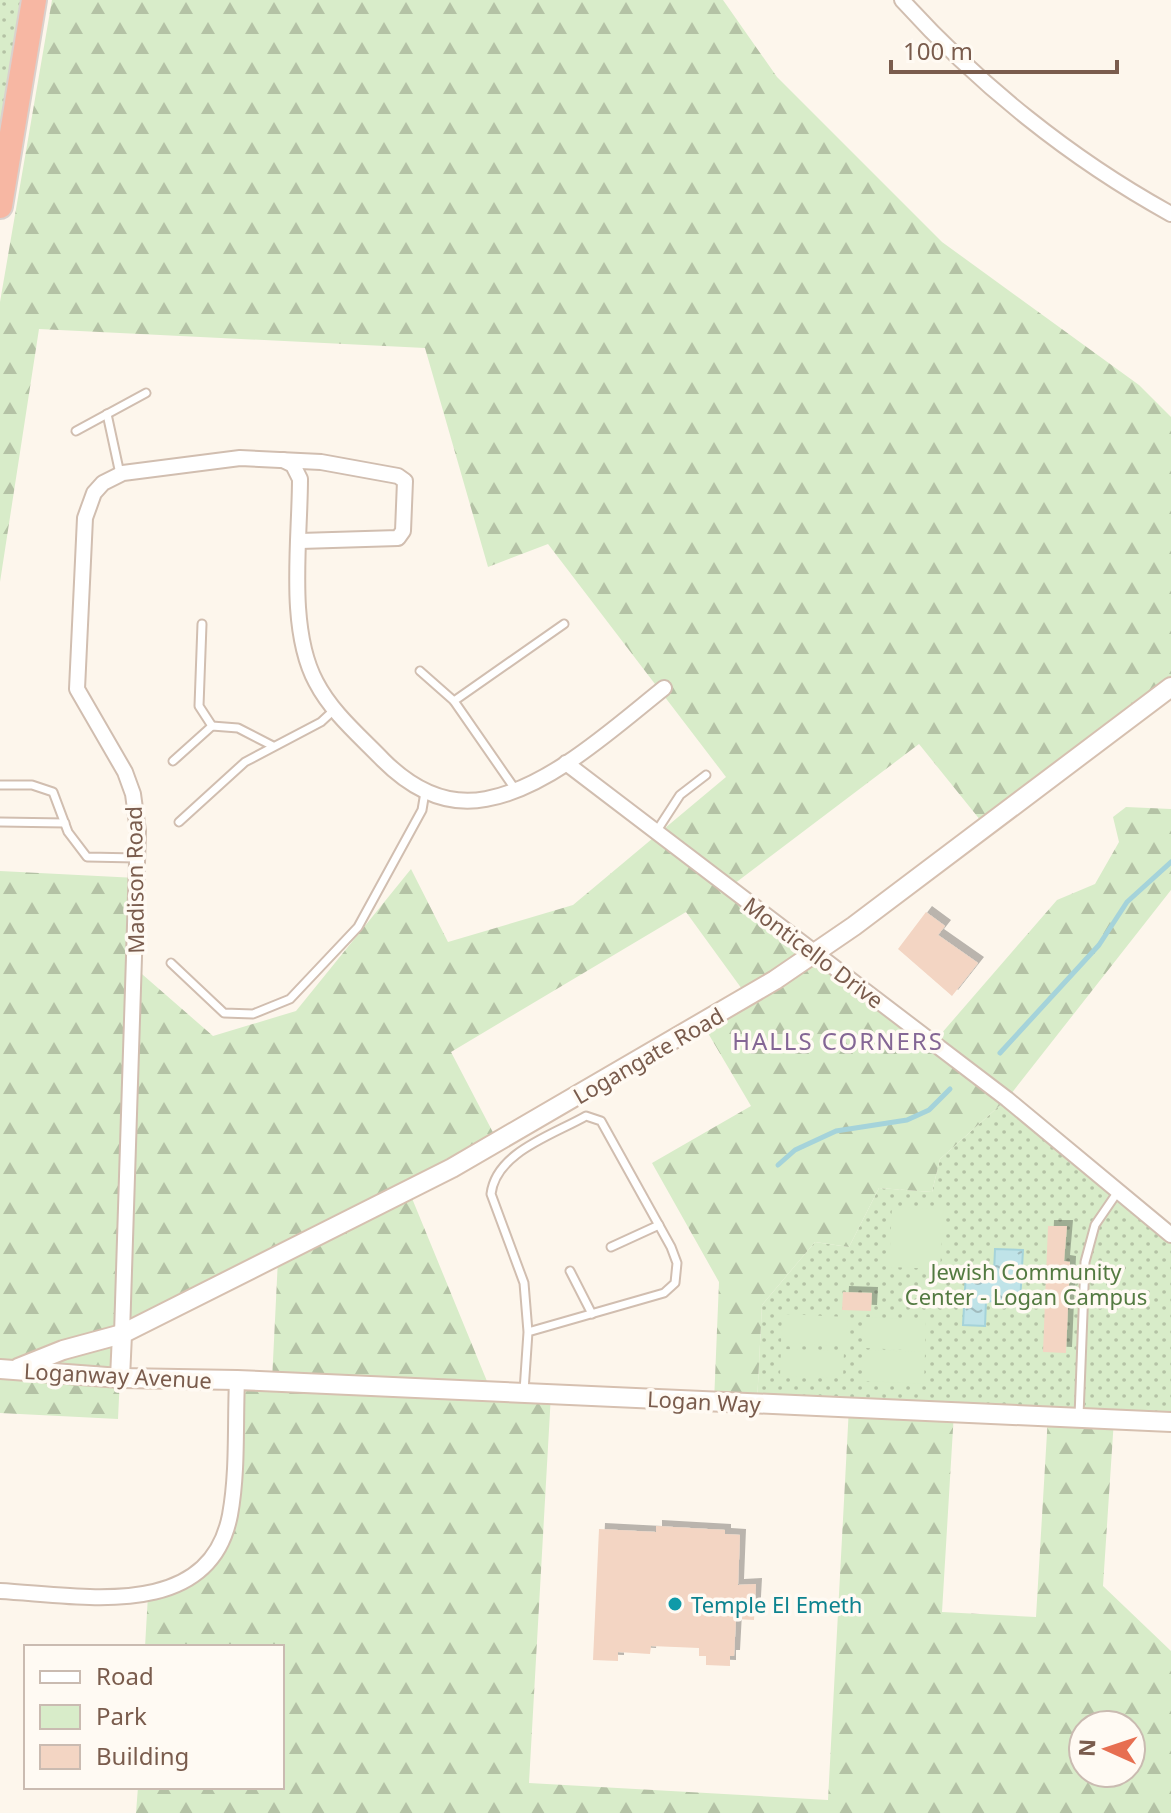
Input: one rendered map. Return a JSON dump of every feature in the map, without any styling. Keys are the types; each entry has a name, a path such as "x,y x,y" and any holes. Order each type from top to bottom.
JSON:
{"highway":[{"path":"0,206 34,0"}],"street":[{"path":"902,0 949,49 1023,114 1171,214"},
{"path":"120,474 240,458 321,462 398,476 405,481 403,531 398,538 300,541"},
{"path":"280,459 293,465 298,472 303,641 316,683 334,710 396,773 425,792 448,800 472,801 515,789 566,763 664,688"},
{"name":"Madison Road","path":"120,474 103,483 94,493 85,518 77,689 129,783 137,818 122,1334"},
{"name":"Logangate Road","path":"6,1370 122,1334 313,1240 559,1107 813,954 1171,687"},
{"name":"Monticello Drive","path":"566,763 813,954 934,1042 1171,1235"},
{"path":"120,1378 122,1334"},
{"name":"Loganway Avenue","path":"6,1370 120,1378 237,1380"},
{"path":"0,1591 130,1597 164,1591 197,1571 220,1542 229,1517 237,1380"},
{"name":"Logan Way","path":"237,1380 1171,1422"}],"lane":[{"path":"76,431 146,393"},
{"path":"107,414 120,474"},
{"path":"202,624 199,706 212,726"},
{"path":"454,701 564,624"},
{"path":"420,671 454,701 515,789"},
{"path":"179,822 245,762 321,722 334,710"},
{"path":"173,761 212,726 238,728 273,746"},
{"path":"656,832 680,795 706,775"},
{"path":"0,785 47,788 53,792 79,851 87,857 137,858"},
{"path":"171,963 224,1013 253,1014 290,999 358,927 422,810 425,792"},
{"path":"0,822 65,823"},
{"path":"559,1107 568,1126"},
{"path":"524,1393 528,1332 524,1283 491,1194 492,1182 507,1160 586,1116 601,1121 659,1225 677,1263 675,1283 664,1293 528,1332"},
{"path":"1079,1418 1085,1262 1095,1225 1119,1190"},
{"path":"611,1247 659,1225"},
{"path":"570,1271 592,1314"}],"green space":[{"path":"0,0 24,0 0,146"},
{"path":"52,0 723,0 777,77 942,242 1139,385 1171,417 1171,688 985,826 919,744 730,887 934,1042 1057,900 1095,884 1119,842 1113,817 1126,807 1171,809 1171,890 1007,1099 940,1159 932,1192 879,1188 849,1247 815,1242 762,1305 757,1403 714,1402 719,1282 652,1163 751,1106 702,1023 747,996 686,912 451,1052 498,1142 409,1191 491,1391 551,1394 529,1783 828,1800 849,1407 954,1412 942,1612 1036,1617 1048,1416 1114,1419 1103,1586 1171,1651 1171,1813 136,1813 138,1789 284,1789 284,1645 145,1645 148,1595 190,1577 226,1527 237,1380 272,1381 278,1259 122,1334 118,1419 0,1413 0,871 137,878 135,968 213,1036 296,1011 411,869 448,942 573,905 726,777 548,544 488,567 425,348 39,329 0,582 0,302"},
{"name":"Jewish Community Center - Logan Campus","path":"1007,1099 1171,1235 1171,1422 757,1403 762,1305 815,1242 849,1247 879,1188 932,1192 940,1159"},
{"path":"892,1207 944,1209 940,1269 889,1267"},
{"path":"782,1314 848,1317 846,1346 781,1343"},
{"path":"866,1317 926,1320 925,1351 866,1348"},
{"path":"781,1349 844,1351 843,1378 780,1376"},
{"path":"865,1350 925,1352 924,1384 864,1381"}],"water":[{"path":"995,1249 1023,1250 1020,1303 986,1301 985,1326 963,1325 966,1272 994,1273"}],"building":[{"path":"926,912 945,926 938,935 978,963 952,996 898,949"},
{"path":"1048,1226 1067,1226 1064,1261 1070,1262 1066,1353 1043,1352"},
{"path":"843,1292 872,1293 871,1311 842,1310"},
{"name":"Temple El Emeth","path":"656,1526 725,1530 725,1534 740,1535 738,1585 756,1584 754,1620 736,1619 734,1656 730,1656 730,1666 706,1665 706,1656 699,1656 699,1648 651,1646 650,1654 618,1652 618,1661 593,1660 599,1529 656,1532"}],"waterway":[{"path":"1000,1053 1099,945 1127,902 1171,862"},
{"path":"778,1165 795,1150 836,1131 907,1120 929,1110 950,1089"}],"place":[{"name":"Temple El Emeth","path":"675,1604"}],"district":[{"name":"HALLS CORNERS","path":"838,1040"}]}
